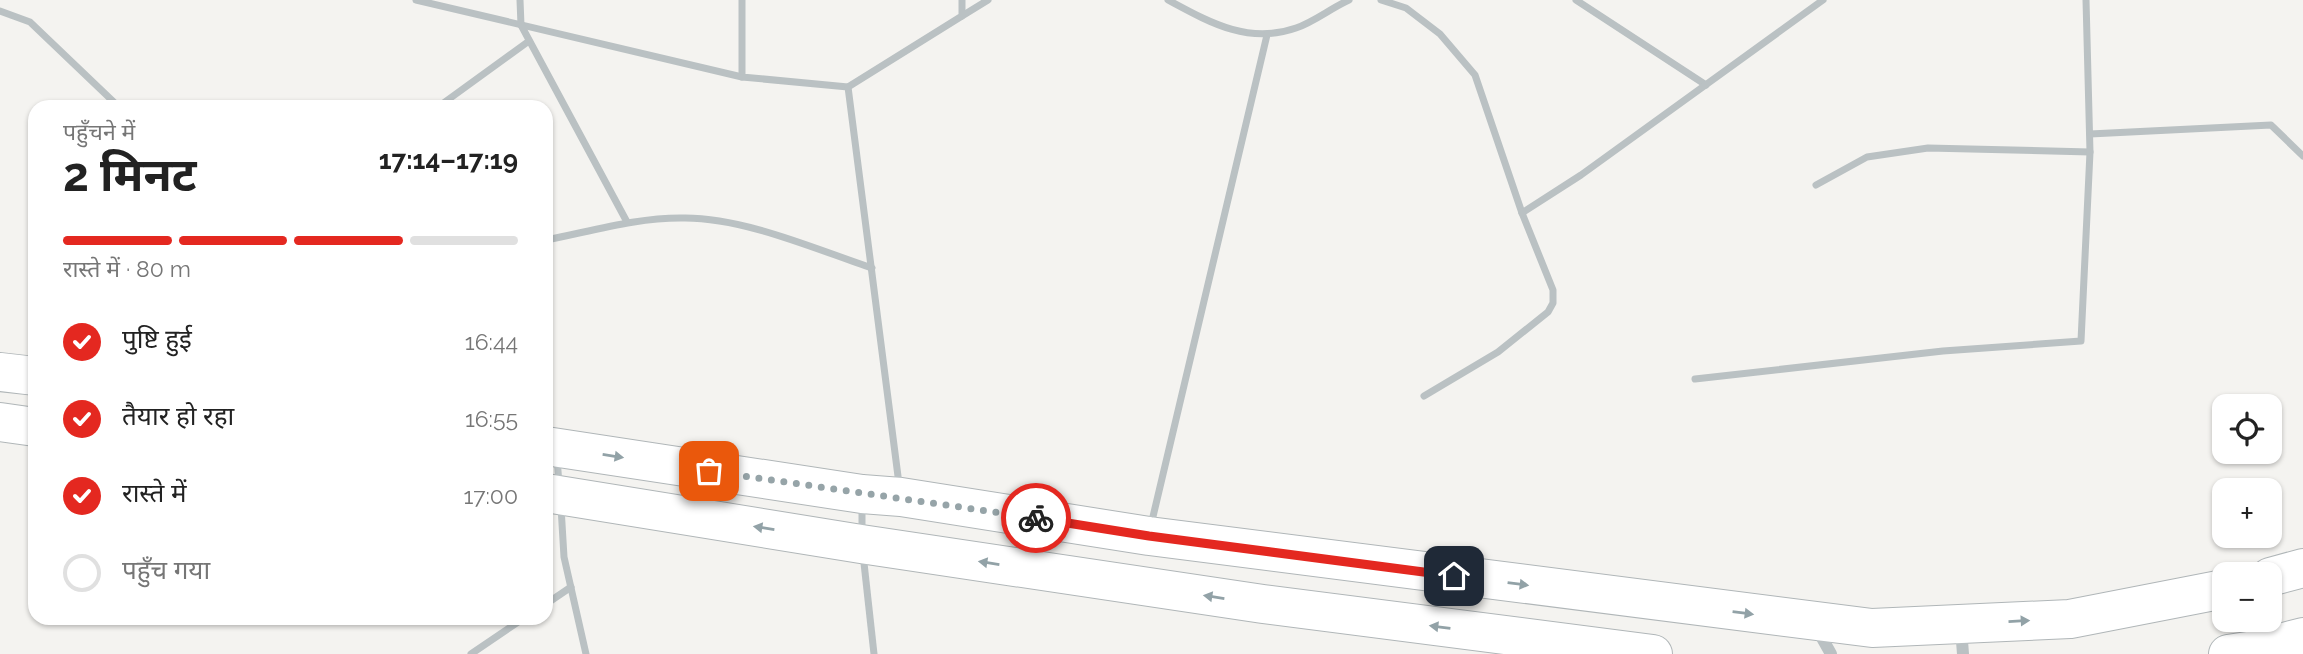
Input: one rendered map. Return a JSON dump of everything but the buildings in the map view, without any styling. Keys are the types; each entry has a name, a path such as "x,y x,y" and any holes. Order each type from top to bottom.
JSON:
{"main road":[{"path":"0,372 28,375"},
{"path":"0,422 28,426"},
{"path":"553,446 1822,638 1872,628 1962,639 2212,591"},
{"path":"553,494 861,544 1263,604 1653,654"},
{"path":"2282,574 2303,568"},
{"path":"2228,654 2303,637"}],"street":[{"path":"416,0 742,77 848,87 988,0"},
{"path":"520,0 521,25 627,222"},
{"path":"742,0 742,77"},
{"path":"962,0 962,16"},
{"path":"1168,0 1231,31 1267,35 1297,28 1349,0"},
{"path":"1381,0 1406,8 1432,28 1475,75 1522,213 1553,290 1553,303 1548,312 1498,352 1424,396"},
{"path":"1576,0 1706,85"},
{"path":"1522,213 1581,175 1823,0"},
{"path":"1695,379 1943,351 2081,341 2090,152 2086,0"},
{"path":"0,11 30,22 111,100"},
{"path":"1149,536 1267,35"},
{"path":"448,100 529,41"},
{"path":"848,87 901,497"},
{"path":"2090,134 2271,125 2303,156"},
{"path":"1816,185 1867,157 1928,148 2090,152"},
{"path":"553,238 627,222 685,218 738,224 872,268"},
{"path":"553,494 586,654"},
{"path":"862,494 861,544 874,654"},
{"path":"553,599 571,587"},
{"path":"471,654 514,625"}],"way so far":[{"path":"709,471 1036,518"}],"route":[{"path":"1036,518 1149,536 1454,576"}]}
